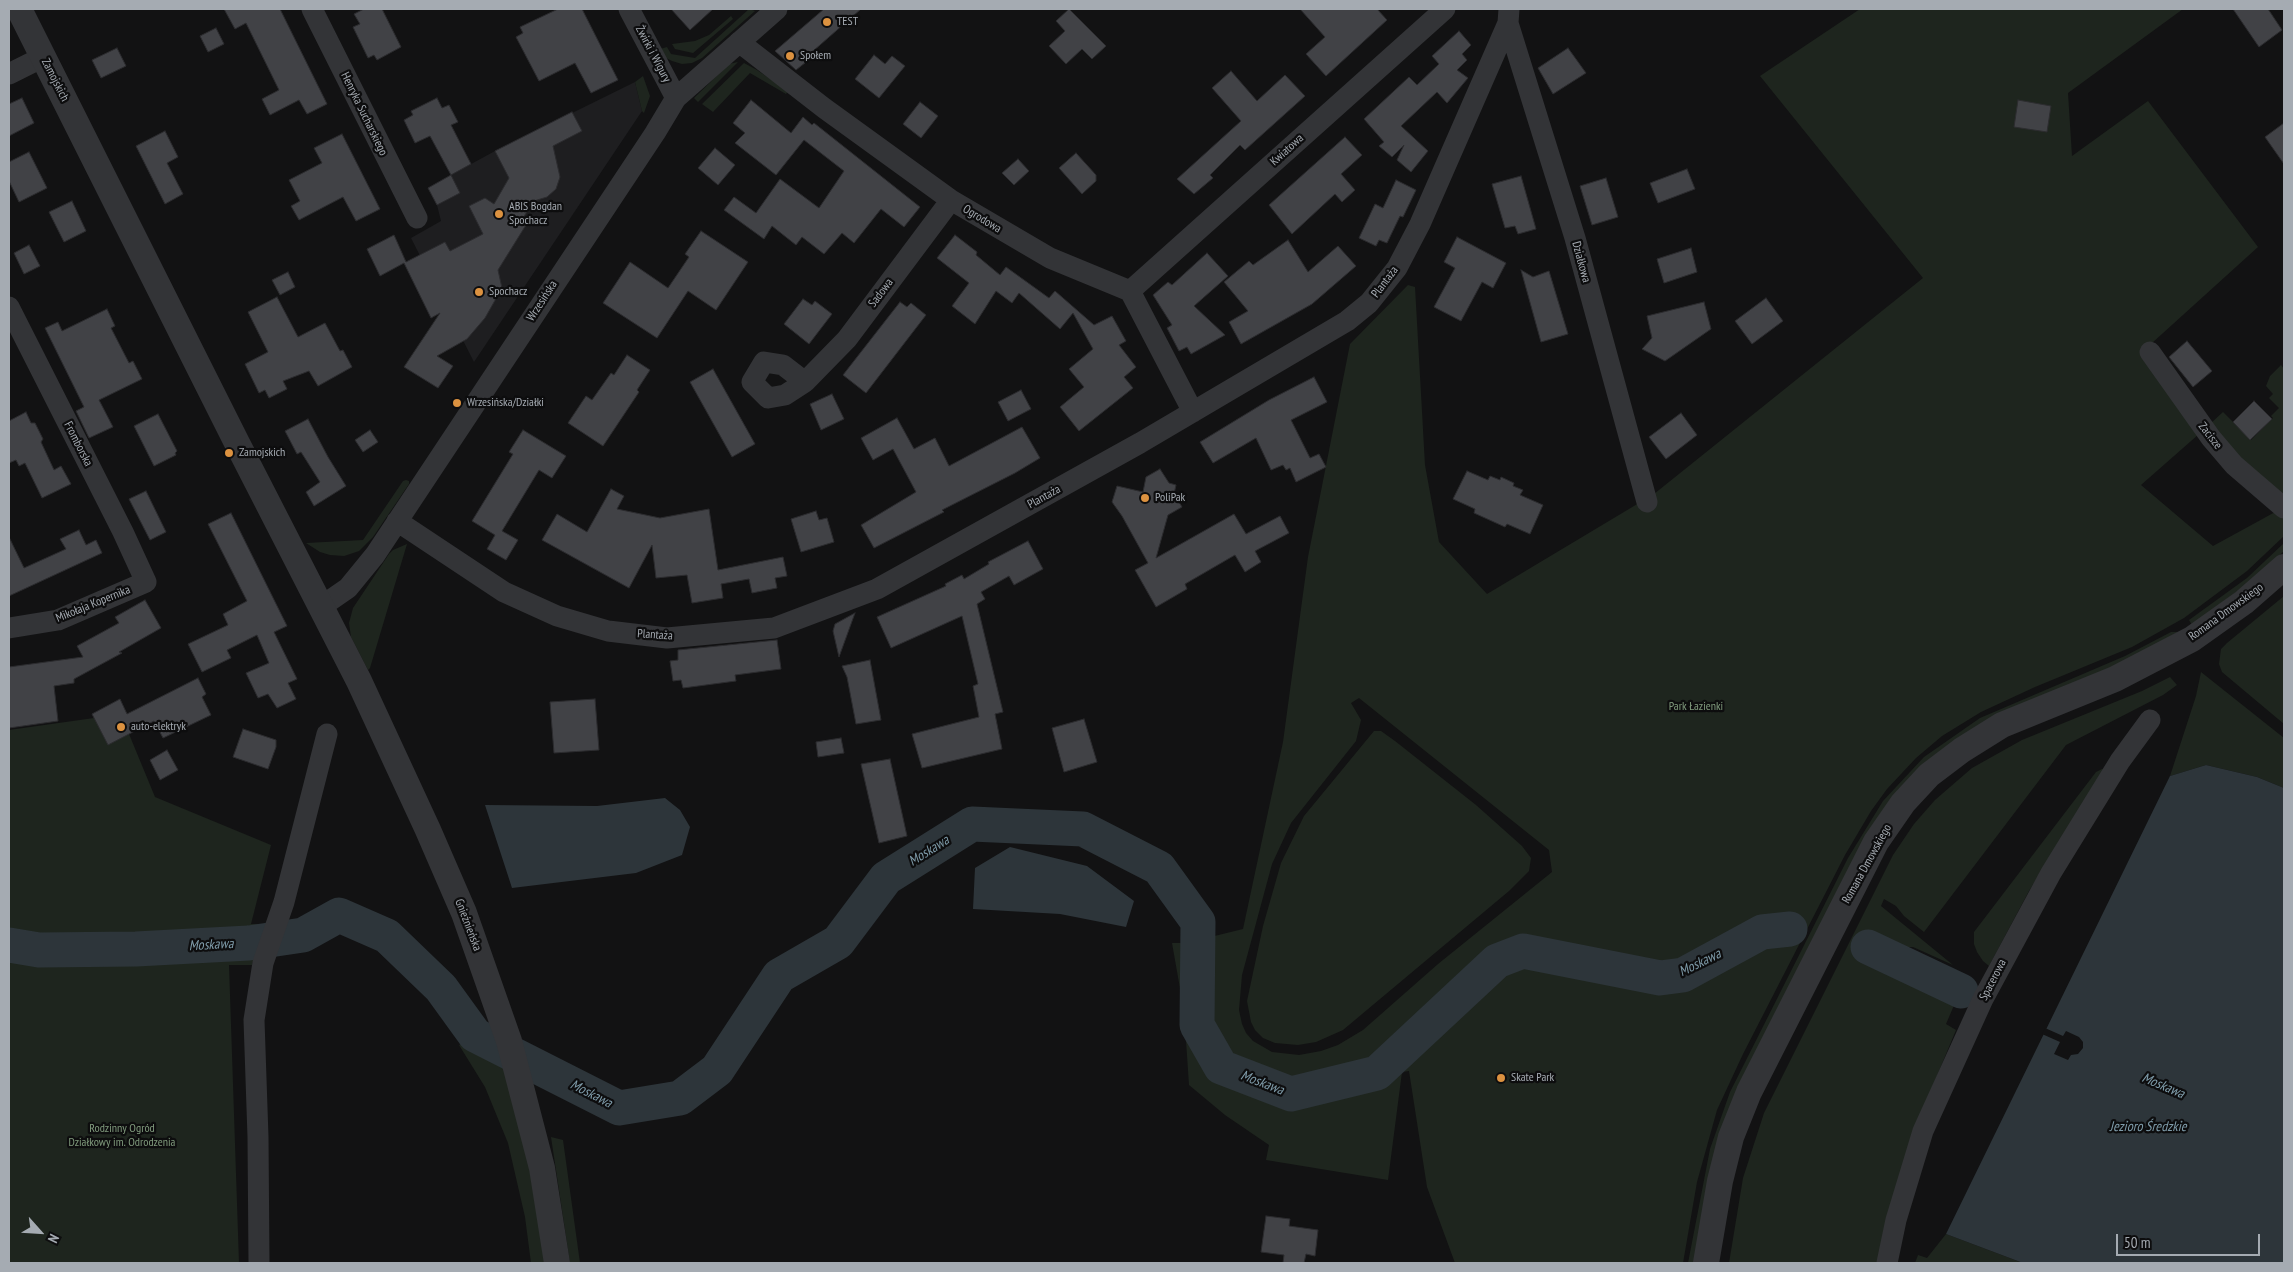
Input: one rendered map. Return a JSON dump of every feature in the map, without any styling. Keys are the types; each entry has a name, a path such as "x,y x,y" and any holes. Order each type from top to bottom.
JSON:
{"street":[{"name":"Zamojskich","path":"19,9 237,443 322,606"},
{"name":"Henryka Sucharskiego","path":"312,9 417,218"},
{"name":"Żwirki i Wigury","path":"629,9 676,98"},
{"name":"Wrzesińska","path":"322,606 338,596 356,579 397,522 655,134 676,98 776,9"},
{"name":"Kwiatowa","path":"1130,291 1445,9"},
{"name":"Plantaża","path":"397,522 504,592 557,616 608,631 667,638 774,628 877,589 1193,412 1347,321 1369,303 1397,268 1420,224 1509,16"},
{"name":"Działkowa","path":"1509,16 1574,238 1647,502"},
{"name":"Ogrodowa","path":"739,42 824,108 951,200 1050,258 1130,291"},
{"path":"9,74 43,57"},
{"name":"Sadowa","path":"805,382 847,338 951,200"},
{"path":"1130,291 1193,412"},
{"name":"Fromborska","path":"9,306 124,532 146,582"},
{"name":"Zacisze","path":"2150,352 2211,438 2234,465 2284,508"},
{"name":"Romana Dmowskiego","path":"1706,1263 1720,1181 1731,1137 1749,1092 1876,842 1903,803 1928,775 1962,750 2002,725 2114,679 2192,639 2244,602 2284,567"},
{"name":"Mikołaja Kopernika","path":"9,628 58,620 146,582"},
{"name":"Gnieźnieńska","path":"322,606 432,838 464,913 510,1041 542,1168 557,1263"},
{"name":"Spacerowa","path":"1887,1263 1896,1220 1923,1131 1983,999 2051,873 2120,761 2150,720"},
{"path":"259,1263 258,1138 254,1020 263,963 280,915 327,734"}],"shaded area":[{"path":"635,82 642,111 474,362 411,238 441,221 437,205 460,193 451,175 495,151"}],"green space":[{"path":"749,9 755,11 702,58 692,63 682,64 672,61 666,58 660,49 667,47 671,54 695,58"},
{"name":"Park Łazienki","path":"1860,9 2183,9 2068,93 2072,156 2148,101 2258,247 2141,353 2199,434 2141,485 2213,546 2277,511 2284,517 2284,536 2247,571 2184,618 2132,647 2035,687 1981,712 1942,736 1916,758 1887,789 1871,811 1845,855 1743,1054 1717,1110 1697,1182 1683,1263 1455,1263 1427,1187 1409,1071 1402,1072 1388,1180 1266,1160 1269,1145 1225,1115 1189,1085 1184,1011 1172,943 1186,943 1243,929 1283,742 1308,557 1350,344 1408,285 1415,287 1425,465 1439,542 1487,594 1654,494 1923,278 1760,76","holes":["1359,698 1549,850 1552,872 1438,964 1363,1030 1338,1045 1321,1051 1299,1055 1272,1052 1253,1041 1246,1033 1239,1010 1242,975 1272,864 1291,823 1356,741 1361,720 1351,703"]},
{"path":"731,16 733,19 693,53 675,49 672,44 695,41 709,35"},
{"path":"738,62 698,102 694,98 729,64"},
{"path":"744,63 788,91 786,94 750,73 713,112 702,104"},
{"path":"643,76 650,96 644,113 635,82"},
{"path":"2281,365 2284,369 2284,499 2261,484 2211,423 2223,412 2251,440 2273,418 2271,416 2279,408 2269,398 2273,394 2266,386 2270,376"},
{"path":"403,481 409,481 409,484 373,537 359,551 344,556 330,555 320,552 306,543 363,540"},
{"path":"2284,543 2284,551 2250,582 2192,625 2189,620 2247,578"},
{"path":"407,544 368,670 351,637 349,623 353,608 389,554 393,550"},
{"path":"2284,596 2284,724 2222,672 2219,664 2221,649"},
{"path":"2171,632 2178,632 2131,660 2020,705 1855,857 1694,1263 1688,1263 1710,1149 1730,1092 1848,858 1883,801 1924,757 1980,718 2125,656"},
{"path":"2201,672 2284,738 2284,788 2257,777 2206,765 2170,776 2196,696"},
{"path":"2170,677 2177,685 2163,695 2066,745 1924,932 1904,916 1896,906 1884,899 1881,906 1953,965 1913,947 1892,947 1876,942 1877,940 1870,943 1868,953 1897,973 1946,996 1958,996 1946,1024 1956,1030 1915,1129 1879,1263 1729,1263 1743,1178 1764,1113 1893,855 1914,824 1935,800 1972,768 2022,740 2142,691"},
{"name":"Rodzinny Ogród Działkowy im. Odrodzenia","path":"94,718 129,734 155,797 271,845 251,924 263,924 252,965 229,965 239,1263 9,1263 9,730"},
{"path":"1374,731 1381,731 1395,741 1476,805 1522,846 1531,858 1529,871 1509,891 1343,1030 1316,1042 1298,1045 1275,1043 1263,1038 1255,1030 1251,1022 1247,1001 1263,926 1281,863 1304,816"},
{"path":"2102,769 2105,770 2029,891 1989,966 1977,952 1974,944 1974,932 2096,772"},
{"path":"495,1026 532,1169 548,1263 531,1263 525,1217 508,1143 485,1087 459,1045"},
{"path":"551,1137 563,1140 580,1263 570,1263"},
{"path":"1946,1234 2023,1263 1915,1263 1918,1255 1927,1258"}],"water":[{"name":"Jezioro Średzkie","path":"2206,765 2257,777 2284,788 2284,1263 2023,1263 1946,1234 2170,776"},
{"path":"665,798 680,810 690,827 682,855 636,873 512,888 485,805 597,806"},
{"path":"1010,847 1087,866 1134,901 1126,927 1060,914 973,909 975,868"},
{"path":"1875,946 1957,977 1964,985 1958,996 1946,996 1897,973 1872,954"}],"pier":[{"path":"2045,1028 2063,1036 2066,1031 2079,1037 2083,1042 2083,1048 2078,1054 2071,1055 2068,1060 2054,1054 2060,1042 2042,1034"}],"building":[{"path":"224,9 280,9 327,104 307,114 299,100 270,115 262,99 279,90 246,23 235,29"},
{"path":"364,9 382,9 401,47 377,60 374,55 368,58 353,27 360,24 354,14"},
{"path":"558,9 582,9 618,80 591,93 575,63 539,81 516,37 523,33 520,27"},
{"path":"671,9 713,9 690,30"},
{"name":"TEST","path":"824,9 861,9 804,59 806,62 796,70 775,51"},
{"path":"1069,9 1106,46 1092,59 1082,49 1066,64 1049,46 1065,31 1056,21"},
{"path":"1300,9 1377,9 1387,20 1326,76 1306,54 1325,37"},
{"path":"2233,9 2268,9 2282,30 2259,47"},
{"path":"216,28 224,44 208,52 200,36"},
{"path":"1459,31 1471,45 1462,54 1467,60 1457,70 1468,78 1447,103 1437,92 1401,126 1428,151 1411,172 1397,160 1404,145 1392,157 1379,146 1384,142 1364,119 1409,77 1417,85 1439,64 1432,56"},
{"path":"117,48 126,66 101,78 92,60"},
{"path":"1568,48 1586,73 1553,94 1538,68"},
{"path":"874,55 885,64 892,56 905,66 879,98 855,79"},
{"path":"1231,71 1257,101 1285,75 1305,96 1245,150 1240,145 1210,175 1213,178 1194,194 1177,179 1241,121 1212,88"},
{"path":"22,98 34,123 9,136 9,104"},
{"path":"437,98 442,108 449,105 458,122 451,125 471,164 451,175 430,136 415,143 404,120 413,115 411,111"},
{"path":"751,100 791,133 803,117 812,125 814,123 920,207 904,227 881,209 854,243 842,233 824,254 802,237 796,245 772,226 764,239 724,210 734,197 756,213 780,179 819,208 844,171 804,140 776,175 735,143 745,133 733,123"},
{"path":"2018,100 2051,106 2047,132 2014,127"},
{"path":"920,102 938,116 921,138 903,124"},
{"path":"572,112 582,131 553,146 560,177 556,189 547,197 534,201 521,221 526,225 498,270 502,288 485,318 467,339 437,356 453,366 438,388 404,367 440,313 431,318 404,263 380,276 367,249 394,235 406,262 445,242 450,251 483,234 469,206 485,198 494,204 509,178 495,151"},
{"path":"2284,123 2284,164 2265,137"},
{"path":"165,131 178,157 167,163 183,194 165,204 136,146"},
{"path":"342,134 380,209 356,221 343,197 299,220 291,206 300,201 289,180 322,163 314,148"},
{"path":"1345,137 1362,155 1341,174 1355,190 1342,202 1335,194 1292,234 1269,205"},
{"path":"715,148 735,165 718,185 698,168"},
{"path":"29,152 47,188 19,202 9,181 9,162"},
{"path":"1076,153 1096,175 1096,181 1082,194 1059,168"},
{"path":"1018,159 1029,171 1014,185 1002,173"},
{"path":"1687,169 1695,189 1658,203 1650,183"},
{"path":"451,175 460,193 437,205 428,188"},
{"path":"1521,176 1536,229 1518,234 1515,226 1505,228 1492,184"},
{"path":"1606,178 1618,217 1592,225 1580,186"},
{"path":"1396,180 1416,190 1403,217 1400,216 1387,243 1379,240 1376,246 1359,238 1375,204 1383,208"},
{"path":"72,201 86,231 64,242 49,212"},
{"path":"701,231 748,262 716,310 688,291 657,338 603,303 630,262 668,288 689,257 685,254"},
{"path":"955,235 977,252 976,255 1000,275 1006,267 1049,298 1055,291 1094,325 1112,316 1126,341 1119,345 1136,367 1124,377 1133,388 1079,431 1060,407 1084,387 1069,369 1093,349 1073,313 1060,329 1019,293 1012,303 996,291 975,324 952,306 969,283 937,258"},
{"path":"1457,237 1506,263 1493,288 1482,282 1461,321 1434,307 1455,268 1444,262"},
{"path":"1288,240 1308,272 1338,246 1356,266 1312,304 1241,344 1229,322 1248,311 1224,282 1249,261 1253,265"},
{"path":"29,245 40,266 24,274 14,253"},
{"path":"1691,248 1697,272 1664,283 1657,259"},
{"path":"1207,253 1228,276 1194,306 1225,335 1191,354 1187,347 1179,351 1167,328 1172,325 1153,295 1168,282 1172,285"},
{"path":"1521,270 1533,277 1549,271 1568,334 1541,342"},
{"path":"288,272 295,287 280,295 272,280"},
{"path":"277,297 298,337 325,323 340,351 343,350 352,367 318,386 309,371 283,381 287,389 269,398 265,390 259,393 245,364 268,352 248,312"},
{"path":"1766,298 1783,321 1752,344 1735,321"},
{"path":"803,299 812,305 815,301 832,314 809,344 784,324"},
{"path":"900,302 907,307 911,303 926,315 866,393 843,375"},
{"path":"1704,302 1711,329 1665,361 1642,349 1652,338 1647,316"},
{"path":"107,309 115,326 111,328 129,363 133,361 142,379 99,400 113,427 89,438 76,411 84,407 45,328 58,322 62,331"},
{"path":"2187,341 2212,371 2193,387 2169,357"},
{"path":"627,355 650,370 637,390 639,392 603,446 568,423 586,396 592,400 611,373 614,375"},
{"path":"713,369 755,444 732,457 690,382"},
{"path":"1314,377 1327,402 1291,420 1310,458 1319,454 1326,467 1296,482 1290,468 1286,470 1283,465 1271,470 1256,438 1213,463 1200,442 1269,400"},
{"path":"1021,390 1031,409 1008,421 998,402"},
{"path":"832,394 844,419 821,430 810,404"},
{"path":"2254,401 2272,419 2250,440 2233,422"},
{"path":"26,412 31,423 35,423 43,439 41,442 54,470 61,466 71,484 42,498 25,463 19,466 16,460 9,463 9,421"},
{"path":"1681,413 1697,435 1666,459 1649,437"},
{"path":"158,414 177,451 176,455 154,466 134,426"},
{"path":"897,418 914,449 935,438 949,466 1022,427 1040,458 1015,473 942,510 944,512 874,548 861,525 916,492 893,449 873,460 861,438"},
{"path":"308,419 346,486 314,506 306,492 320,482 301,452 297,454 285,431"},
{"path":"370,430 378,442 363,452 355,440"},
{"path":"523,430 566,456 552,478 539,470 502,531 518,540 506,560 487,549 495,535 472,521 513,454 509,452"},
{"path":"1160,469 1169,483 1176,485 1174,494 1182,507 1168,515 1156,558 1234,514 1246,534 1280,516 1289,533 1255,551 1261,562 1245,572 1235,555 1185,584 1187,589 1156,607 1135,570 1148,563 1112,502 1117,486 1143,492 1146,477"},
{"path":"1467,471 1488,480 1490,476 1500,480 1501,477 1514,483 1513,486 1523,490 1520,495 1543,505 1530,534 1507,524 1505,527 1474,513 1475,509 1453,499"},
{"path":"611,489 624,496 617,509 660,518 709,509 718,570 783,557 787,576 775,578 777,588 752,593 749,579 721,584 723,598 692,603 687,575 656,578 652,545 629,588 542,540 557,514 587,532"},
{"path":"146,491 166,532 150,540 129,499"},
{"path":"816,511 819,520 827,518 834,542 801,552 791,519"},
{"path":"231,513 287,626 274,632 297,679 288,683 296,699 277,708 268,694 258,698 246,673 269,663 257,635 227,650 231,658 202,672 188,644 228,625 223,614 247,601 208,524"},
{"path":"79,530 86,545 96,540 102,553 9,596 9,537 24,568 66,549 60,539"},
{"path":"1028,541 1043,569 1014,585 1009,576 981,592 985,599 977,604 1003,712 995,714 1002,749 922,768 912,734 979,717 973,686 978,684 962,616 891,648 877,617 946,586 945,584 962,575 964,579 989,564 988,562"},
{"path":"145,600 161,628 119,652 122,653 74,679 74,683 54,686 58,721 9,728 9,667 83,657 77,646 119,623 115,617"},
{"path":"855,613 839,657 833,631 835,624"},
{"path":"777,640 781,669 735,675 736,681 683,688 681,680 673,681 670,661 678,660 678,650"},
{"path":"870,660 881,720 856,724 847,677 842,666"},
{"path":"198,678 206,694 202,697 211,715 163,738 154,721 108,745 92,714 120,699 127,714"},
{"path":"595,699 599,750 554,753 550,702"},
{"path":"1084,719 1097,762 1064,772 1052,728"},
{"path":"243,729 276,740 276,747 268,769 233,757"},
{"path":"841,738 844,753 818,757 816,742"},
{"path":"167,750 178,770 160,780 150,760"},
{"path":"890,759 907,836 879,843 861,764"},
{"path":"1266,1216 1290,1219 1289,1226 1318,1230 1315,1256 1306,1254 1304,1263 1283,1263 1284,1255 1261,1252"}],"waterway":[{"name":"Moskawa","path":"9,945 39,950 136,949 249,943 303,935 339,915 387,936 441,988 475,1035 619,1108 680,1098 717,1070 779,976 838,942 886,878 972,824 1083,829 1159,868 1198,922 1197,1025 1221,1067 1291,1094 1377,1073 1497,961 1523,951 1660,978 1683,975 1762,932 1790,929"},
{"name":"Moskawa","path":"1868,947 1961,991"}],"place":[{"name":"TEST","path":"827,22"},
{"name":"Społem","path":"790,56"},
{"name":"ABIS Bogdan Spochacz","path":"499,214"},
{"name":"Spochacz","path":"479,292"},
{"name":"Wrzesińska/Działki","path":"457,403"},
{"name":"Zamojskich","path":"229,453"},
{"name":"PoliPak","path":"1145,498"},
{"name":"auto-elektryk","path":"121,727"},
{"name":"Skate Park","path":"1501,1078"}]}
